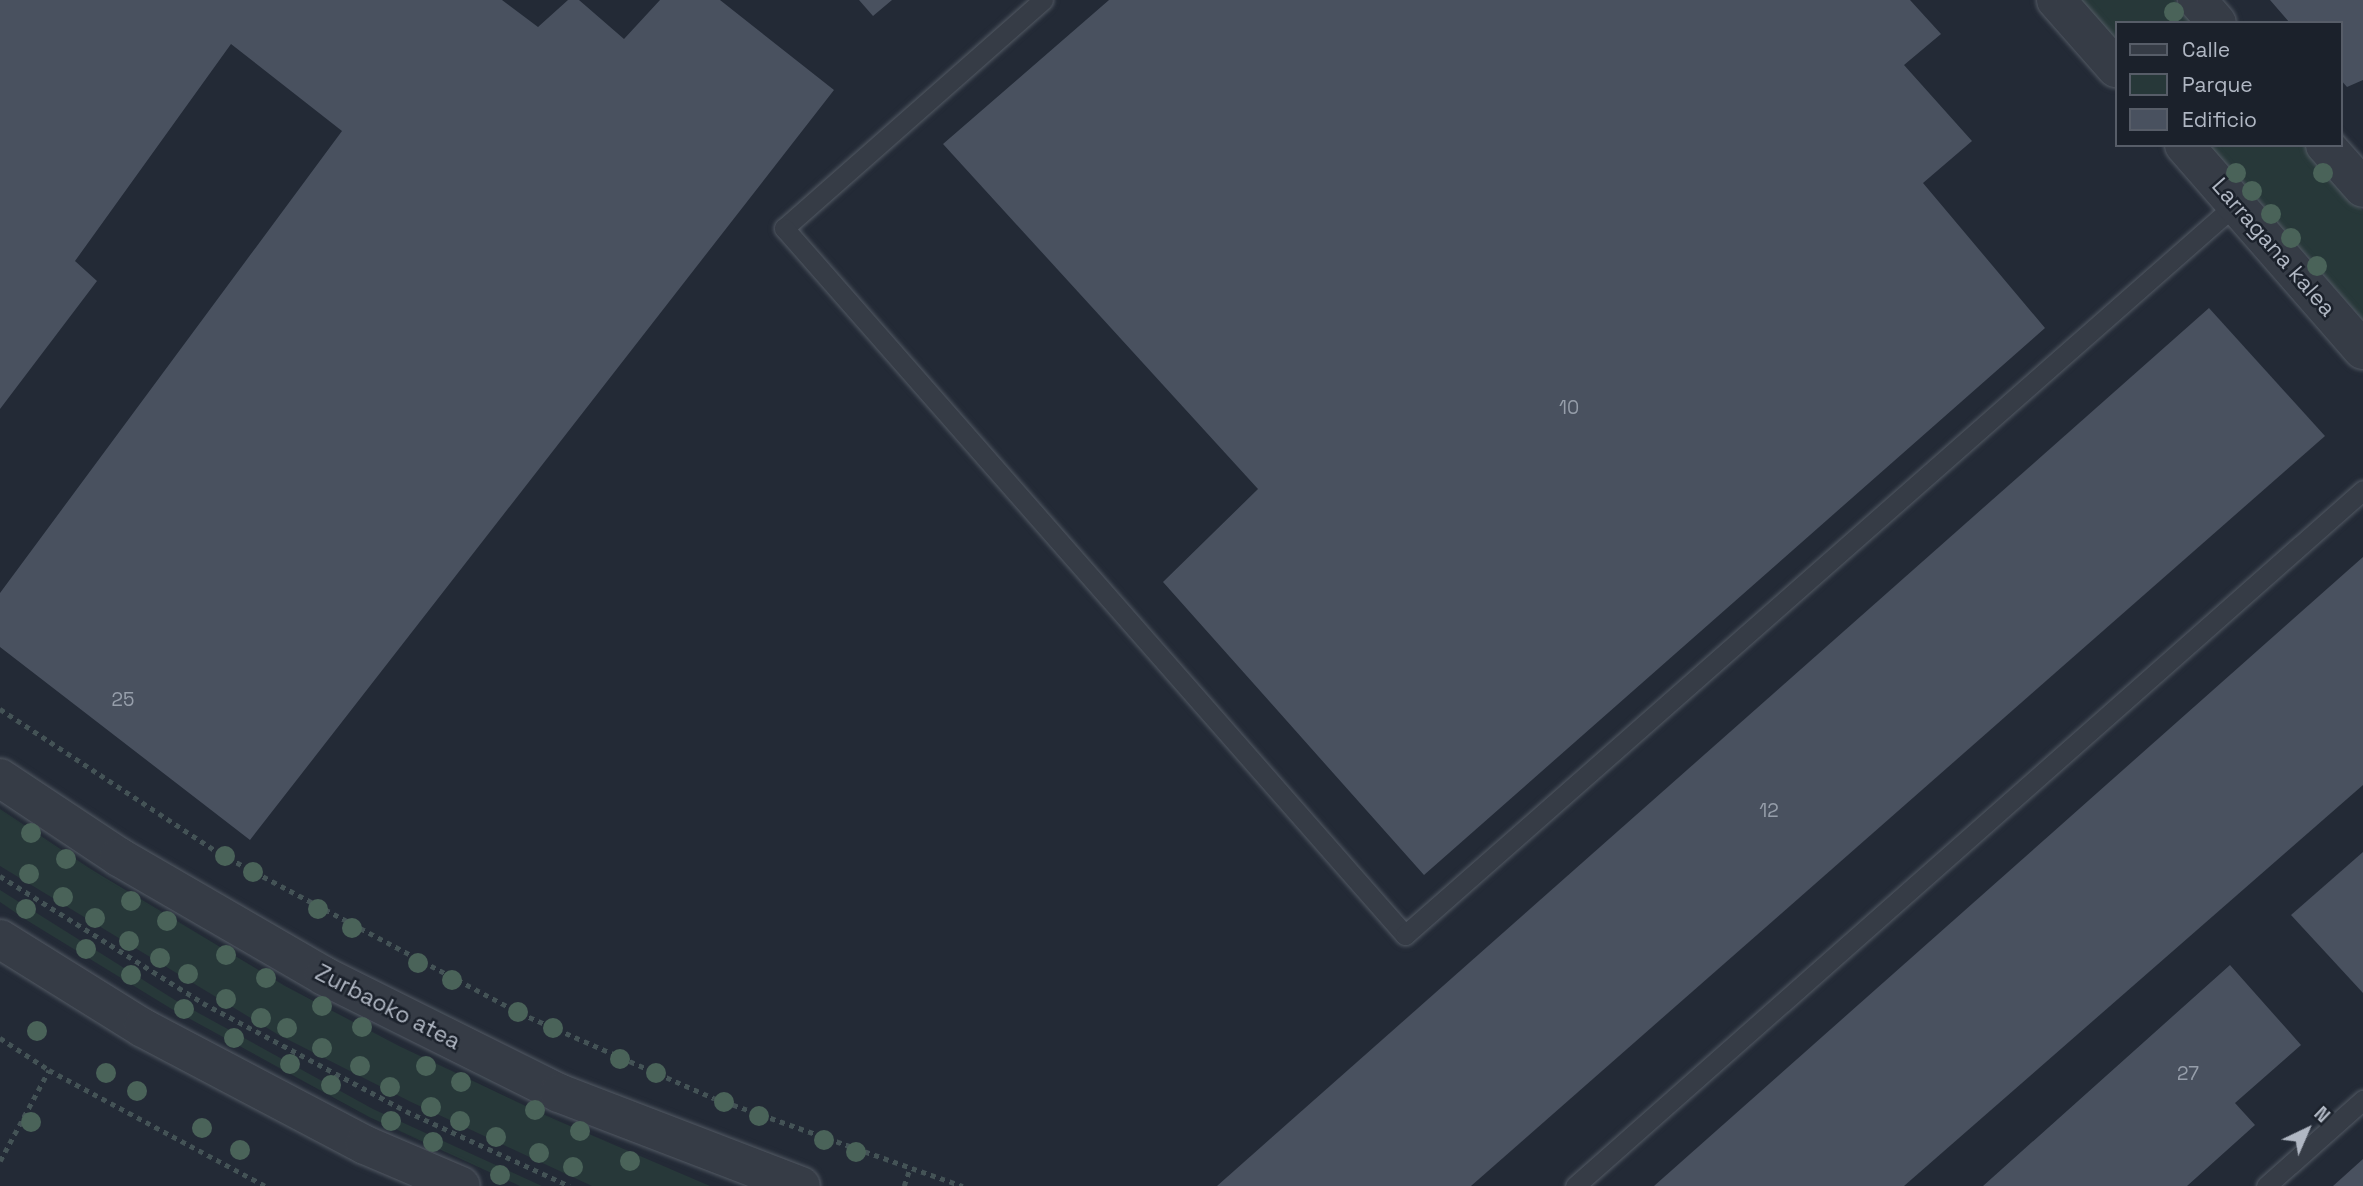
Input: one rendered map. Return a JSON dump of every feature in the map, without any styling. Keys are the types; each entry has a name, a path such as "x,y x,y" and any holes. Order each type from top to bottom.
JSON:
{"street":[{"path":"2056,0 2114,66"},
{"path":"2197,0 2215,21"},
{"name":"Larragana kalea","path":"2186,147 2363,350"},
{"path":"2327,147 2363,188"},
{"name":"Zurbaoko atea","path":"0,778 119,858 324,976 559,1093 801,1186"},
{"path":"0,939 143,1028 365,1146 461,1186"}],"lane":[{"path":"1043,0 783,228 1405,935 2236,204"},
{"path":"1575,1186 2363,490"},
{"path":"2266,1186 2363,1100"}],"path":[{"path":"0,709 219,853 520,1013 714,1098 963,1186"},
{"path":"0,876 202,1003 406,1111 570,1186"},
{"path":"0,1038 49,1070 265,1186"},
{"path":"0,1161 49,1070"},
{"path":"904,1186 910,1168"}],"green space":[{"path":"2079,0 2175,0 2193,21 2114,21 2114,40"},
{"path":"2210,147 2307,147 2363,211 2363,320"},
{"path":"0,809 89,868 285,986 399,1046 547,1116 710,1186 592,1186 411,1102 277,1034 0,866"},
{"path":"0,890 175,1000 373,1109 542,1186 520,1186 369,1117 170,1008 28,921 0,902"}],"building":[{"path":"0,0 502,0 538,27 568,0 579,0 624,39 660,0 720,0 834,90 250,840 0,647 0,593 342,131 231,44 75,261 97,281 0,409"},
{"path":"859,0 892,0 873,16"},
{"path":"1109,0 1910,0 1941,34 1904,65 1972,141 1923,183 2045,328 1424,875 1163,582 1258,489 943,144"},
{"path":"2270,0 2363,0 2363,80 2347,87 2342,81 2342,21 2288,21"},
{"path":"2209,308 2325,436 1471,1186 1217,1186"},
{"path":"2363,557 2363,785 1904,1186 1654,1186"},
{"path":"2363,852 2363,993 2291,915"},
{"path":"2230,965 2301,1045 2235,1103 2255,1125 2187,1186 1983,1186"},
{"path":"2363,1159 2363,1186 2333,1186"}]}
